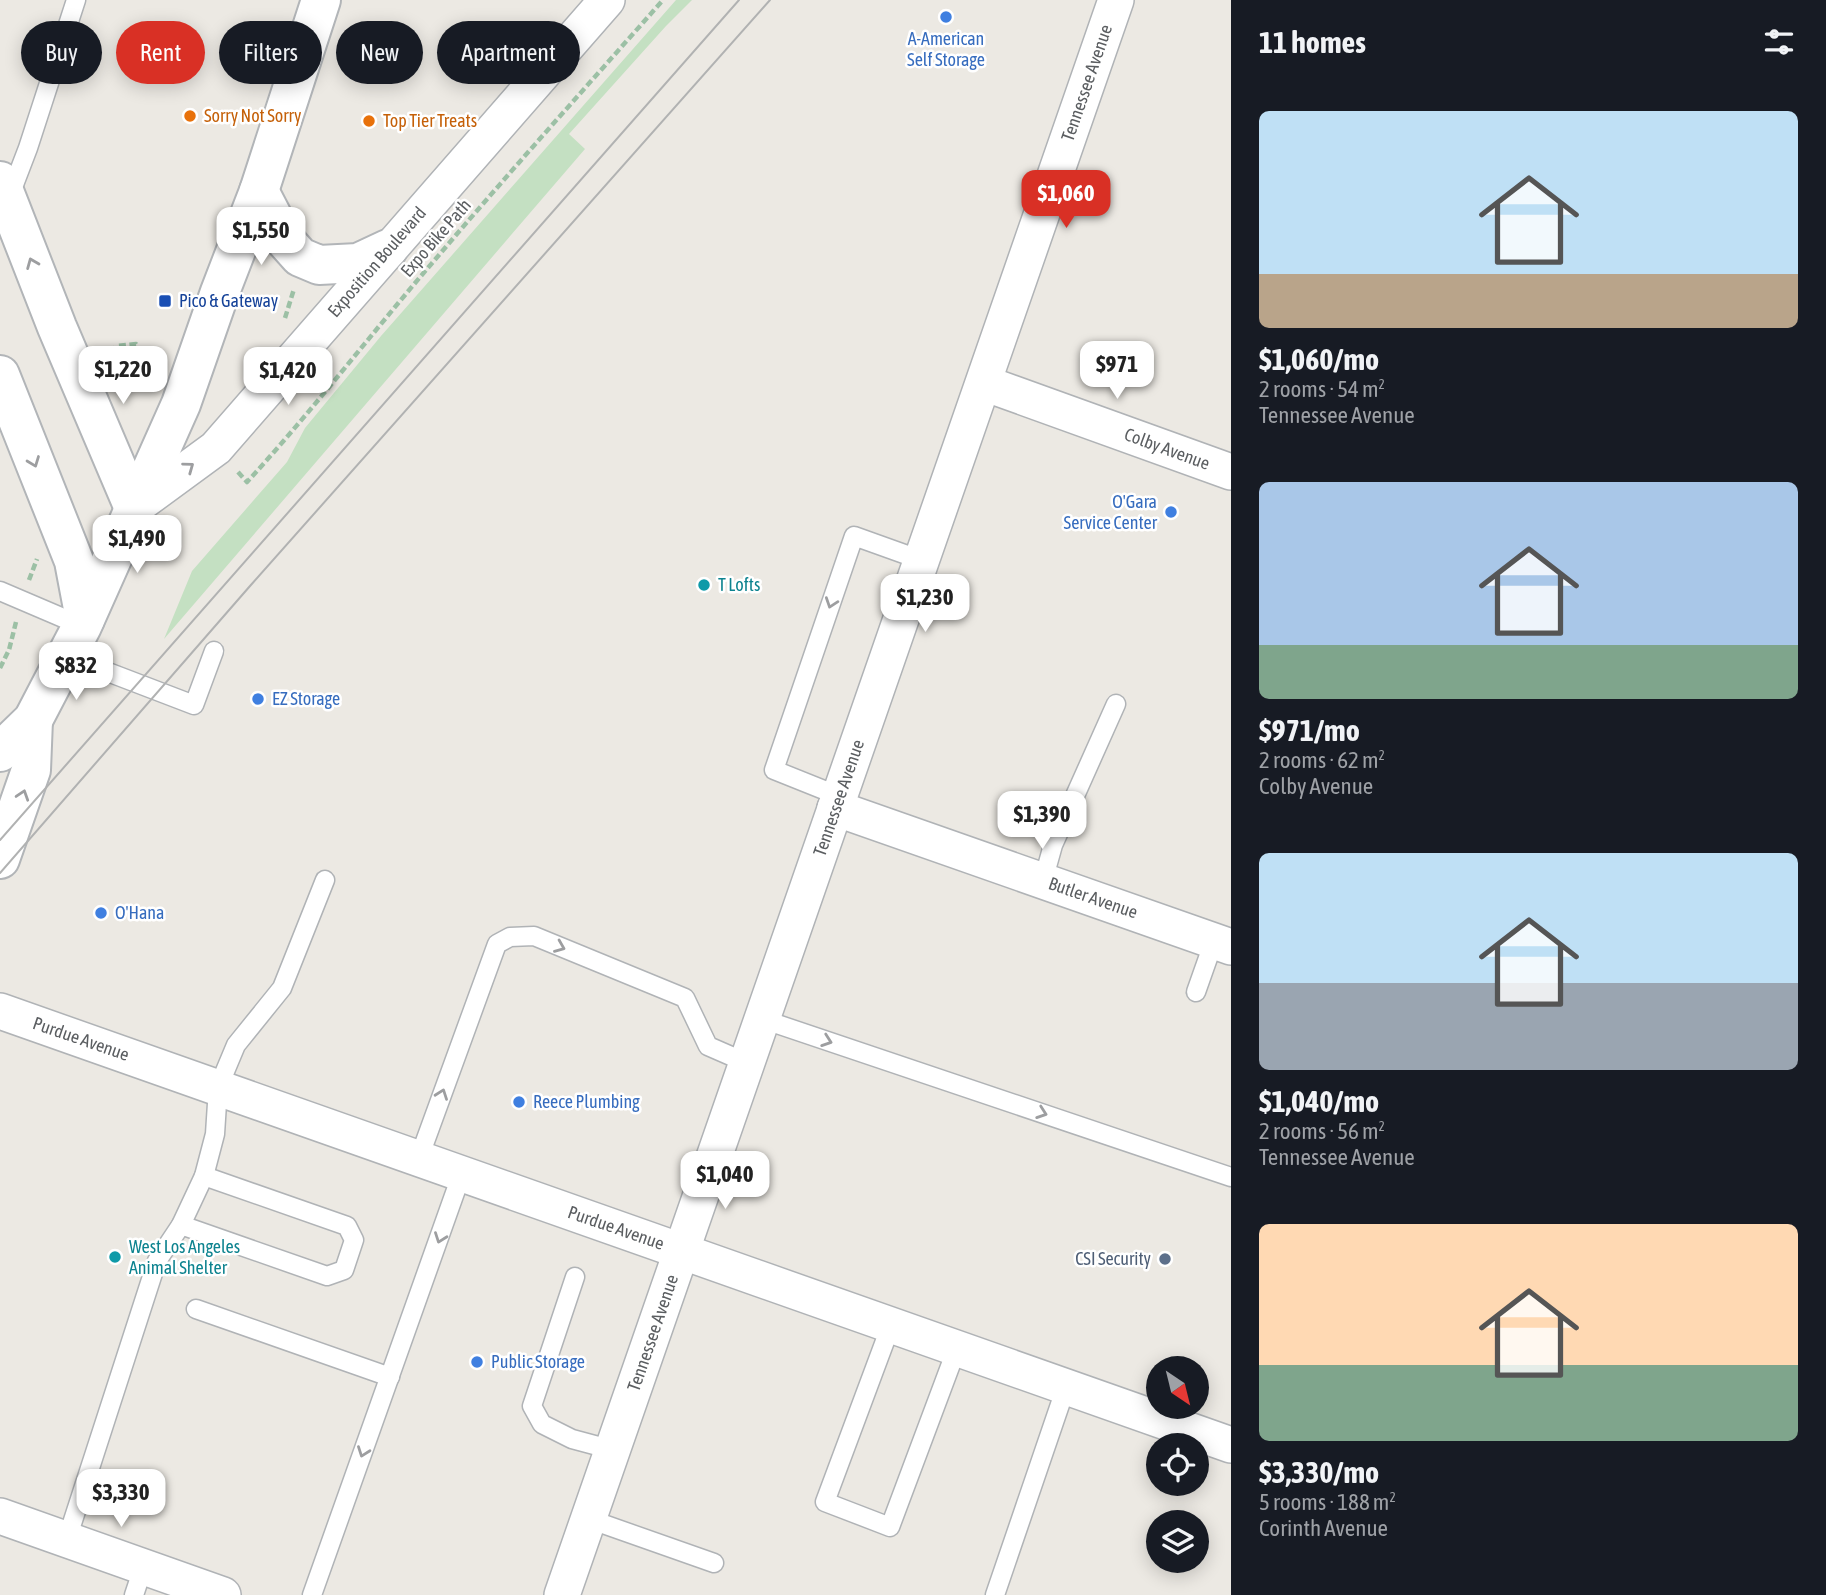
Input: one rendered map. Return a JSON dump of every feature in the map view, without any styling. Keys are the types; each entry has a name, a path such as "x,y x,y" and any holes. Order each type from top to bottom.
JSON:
{"main road":[{"path":"0,752 33,720 78,634 181,404 259,191 321,0"},
{"path":"259,191 284,239 300,257 319,265 358,263 388,249"},
{"path":"4,192 62,339 134,508"},
{"path":"0,375 10,428 74,561 78,634"},
{"path":"0,859 31,770 33,720"}],"street":[{"name":"Exposition Boulevard","path":"134,508 216,448 607,0"},
{"name":"Tennessee Avenue","path":"562,1595 1116,0"},
{"name":"Colby Avenue","path":"984,383 1231,472"},
{"name":"Butler Avenue","path":"837,802 1043,881 1225,941"},
{"name":"Purdue Avenue","path":"0,1011 1231,1445"},
{"path":"0,1516 67,1539 139,1581 223,1595"}],"lane":[{"path":"4,192 28,148 76,0"},
{"path":"837,802 774,770 854,536 921,560"},
{"path":"0,592 78,634 194,705 214,651"},
{"path":"1043,881 1053,845 1116,704"},
{"path":"67,1539 157,1261 181,1225 204,1176 215,1134 218,1088 236,1045 282,988 325,880"},
{"path":"419,1158 497,944 510,937 534,936 684,998 708,1046 747,1063"},
{"path":"1196,992 1225,941"},
{"path":"762,1019 1231,1177"},
{"path":"312,1595 462,1173"},
{"path":"181,1225 327,1276 344,1270 354,1240 347,1226 204,1176"},
{"path":"575,1277 532,1406 541,1424 572,1438 613,1450"},
{"path":"195,1309 390,1377"},
{"path":"891,1325 825,1502 890,1527 957,1348"},
{"path":"995,1595 1066,1387"},
{"path":"589,1519 714,1563"}],"path":[{"name":"Expo Bike Path","path":"233,467 247,482 260,468 438,256 663,0"},
{"path":"113,354 116,346 136,344 140,350"},
{"path":"27,586 38,556"},
{"path":"0,668 9,650 17,619"}],"green space":[{"path":"676,0 692,0 569,134 585,149 164,639 192,571 287,462 305,428 381,336"}],"tram line":[{"path":"0,840 739,0"},
{"path":"0,873 250,586 770,0"}],"place":[{"name":"A-American Self Storage","path":"946,17"},
{"name":"Sorry Not Sorry","path":"190,116"},
{"name":"Top Tier Treats","path":"369,121"},
{"name":"Pico & Gateway","path":"165,301"},
{"name":"O'Gara Service Center","path":"1171,512"},
{"name":"T Lofts","path":"704,585"},
{"name":"EZ Storage","path":"258,699"},
{"name":"O'Hana","path":"101,913"},
{"name":"Reece Plumbing","path":"519,1102"},
{"name":"West Los Angeles Animal Shelter","path":"115,1257"},
{"name":"CSI Security","path":"1165,1259"},
{"name":"Public Storage","path":"477,1362"}]}
